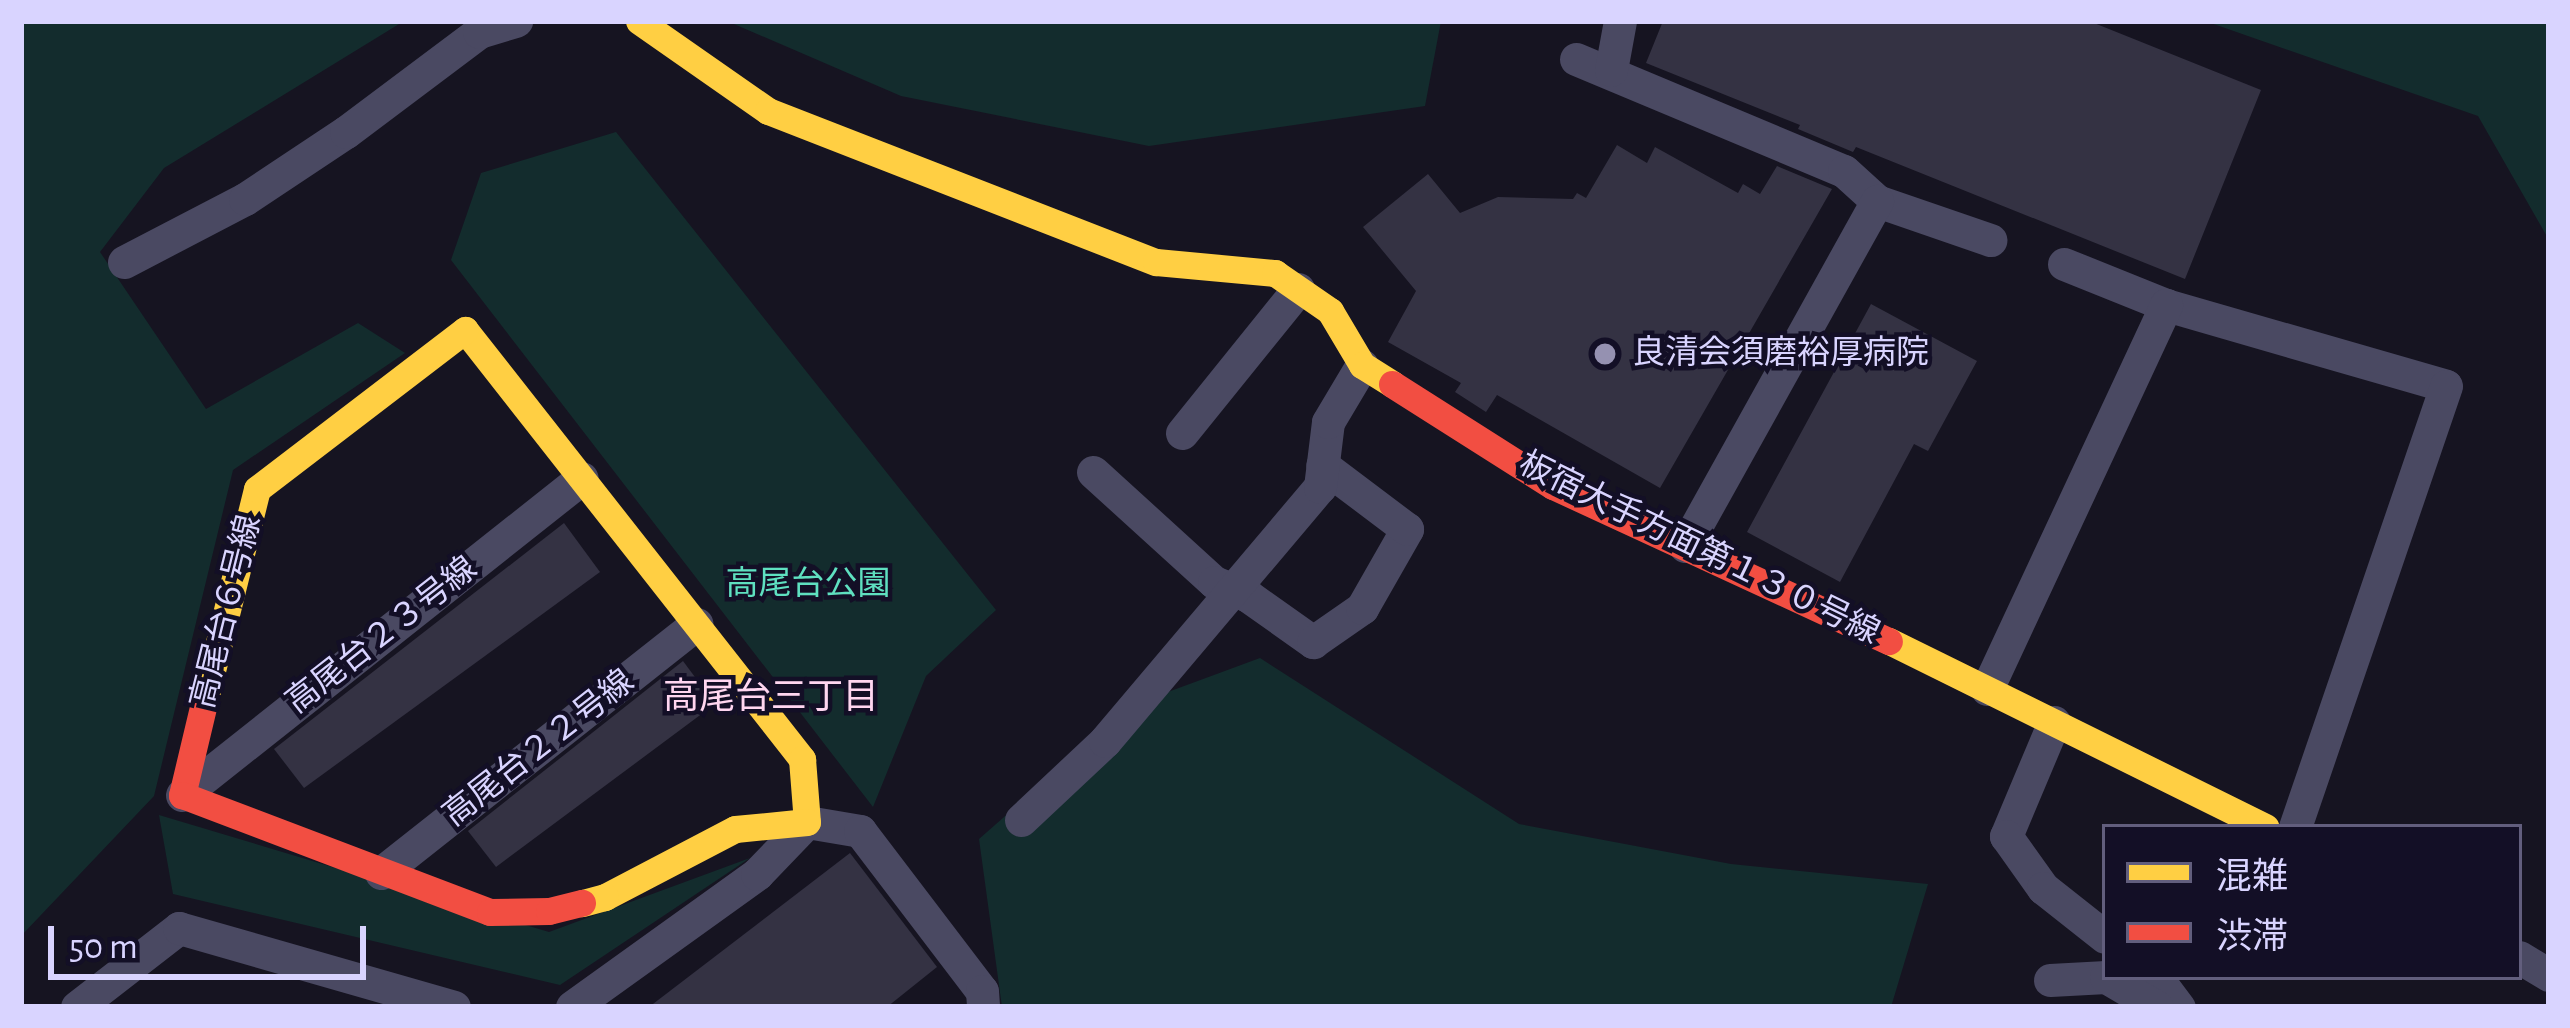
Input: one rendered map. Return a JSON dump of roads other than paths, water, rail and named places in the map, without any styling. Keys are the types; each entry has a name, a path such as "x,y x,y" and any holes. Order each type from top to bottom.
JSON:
{"street":[{"path":"124,262 245,199 346,132 479,32 516,21"},
{"name":"板宿大手方面第１３０号線","path":"639,21 768,111 1156,262 1275,273 1330,310 1362,364 1553,486 1987,689 2260,824"},
{"path":"1611,70 1620,21"},
{"path":"1576,59 1844,171 1877,201 1990,240"},
{"path":"1685,546 1877,201"},
{"path":"2064,264 2166,304 2446,386 2295,824"},
{"path":"1182,433 1298,289"},
{"path":"1987,689 2166,304"},
{"name":"高尾台６号線","path":"182,795 257,489 465,330 802,759 807,822"},
{"path":"1022,820 1105,741 1320,487 1328,422 1362,364"},
{"path":"1093,472 1214,582 1313,642 1362,608 1407,529 1322,465"},
{"name":"高尾台２３号線","path":"182,795 582,478"},
{"name":"高尾台２２号線","path":"381,873 696,625"},
{"path":"2054,722 2006,836 2043,888 2102,935"},
{"path":"182,795 490,912 548,911 605,897 735,829 807,822 860,831 975,1002"},
{"path":"572,1007 757,874 807,822"},
{"path":"77,1007 179,928 454,1007"},
{"path":"2522,959 2549,975"},
{"path":"2050,980 2102,977"},
{"path":"2111,980 2157,1007"},
{"path":"2158,980 2179,1007"}],"place":[{"name":"良清会須磨裕厚病院","path":"1605,354"}],"district":[{"name":"高尾台三丁目","path":"771,698"}],"park label":[{"name":"高尾台公園","path":"808,585"}]}
